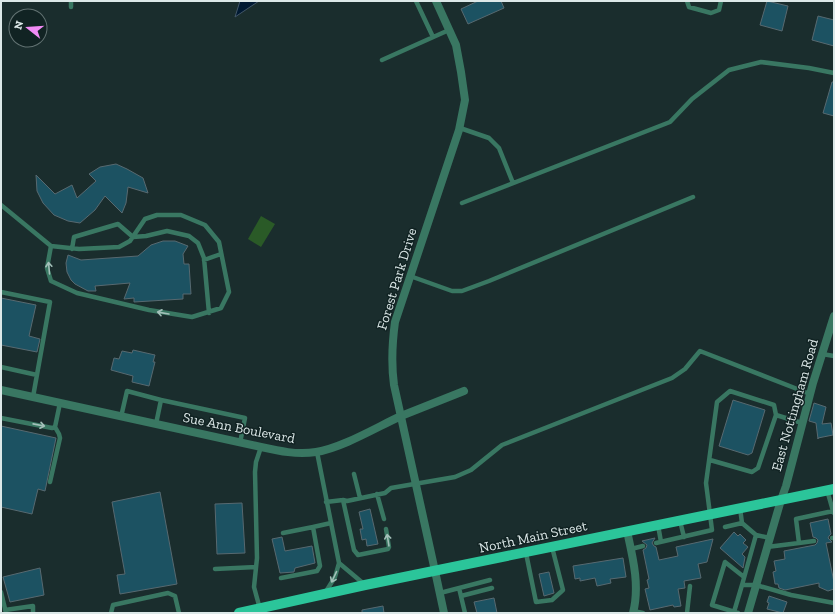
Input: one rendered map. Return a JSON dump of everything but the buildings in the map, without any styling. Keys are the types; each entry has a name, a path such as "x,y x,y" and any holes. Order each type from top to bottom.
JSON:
{"main road":[{"name":"North Main Street","path":"244,612 365,585 831,489"}],"street":[{"name":"Forest Park Drive","path":"436,1 456,45 465,100 460,128 395,322 391,364 444,613"},
{"name":"East Nottingham Road","path":"748,613 780,500 786,486 810,394 834,316"},
{"name":"Sue Ann Boulevard","path":"1,390 240,443 289,452 317,452 354,439 401,416 464,391"},
{"path":"627,532 631,548 636,584 633,612"}],"lane":[{"path":"71,1 71,7"},
{"path":"416,1 433,37"},
{"path":"687,1 688,7 711,13 718,10 721,1"},
{"path":"382,60 449,30"},
{"path":"462,203 670,122 692,99 729,70 761,62 809,68 834,73"},
{"path":"460,128 489,138 499,148 513,183"},
{"path":"410,276 452,291 462,291 693,197"},
{"path":"1,205 51,246 79,250 119,247 130,241 145,219 157,215 181,215 205,225 219,242 229,292 221,308 202,316 192,318 148,310 77,293 51,281 47,268 51,246"},
{"path":"72,248 74,237 118,224 133,237 146,236 167,231 189,236 198,243 204,260 209,313"},
{"path":"204,260 221,254"},
{"path":"1,292 50,302 33,397"},
{"path":"326,502 347,501 385,493 391,488 415,482 455,477 471,470 502,445 672,378 685,369 700,351 810,394"},
{"path":"822,354 834,356"},
{"path":"1,367 37,375"},
{"path":"121,417 127,391 245,418 240,443"},
{"path":"656,543 712,530 706,483 717,402 730,391 774,405 776,415 758,468 752,472 710,460"},
{"path":"156,424 161,400"},
{"path":"50,482 60,438 55,427 60,403"},
{"path":"776,415 802,423"},
{"path":"1,418 52,428 55,427"},
{"path":"260,608 254,587 257,558 255,472 256,462 261,447"},
{"path":"317,452 326,502 340,563 335,577 324,595"},
{"path":"354,474 360,498"},
{"path":"799,543 796,519 834,512 831,489"},
{"path":"377,494 384,519"},
{"path":"343,500 354,550 358,554 388,549 386,529"},
{"path":"740,508 742,523 756,535 770,538"},
{"path":"680,520 684,537"},
{"path":"283,533 331,523"},
{"path":"725,527 742,523"},
{"path":"658,525 661,542"},
{"path":"281,578 317,571 319,569 320,566 314,527"},
{"path":"744,577 725,562 712,605 736,612 756,535"},
{"path":"767,547 814,541"},
{"path":"631,548 642,546"},
{"path":"526,552 536,602 552,600 564,590 552,547"},
{"path":"340,563 365,585"},
{"path":"215,569 256,567"},
{"path":"440,593 490,580"},
{"path":"742,585 756,586 791,595 834,603"},
{"path":"687,613 690,586"},
{"path":"459,588 465,613"},
{"path":"461,596 492,588"},
{"path":"1,592 6,611 33,606 33,613"},
{"path":"111,613 113,605 168,594 175,596 179,613"},
{"path":"633,612 642,613"}],"green space":[{"path":"261,216 275,224 261,247 248,239"}],"water":[{"path":"240,1 259,1 235,17"}]}
